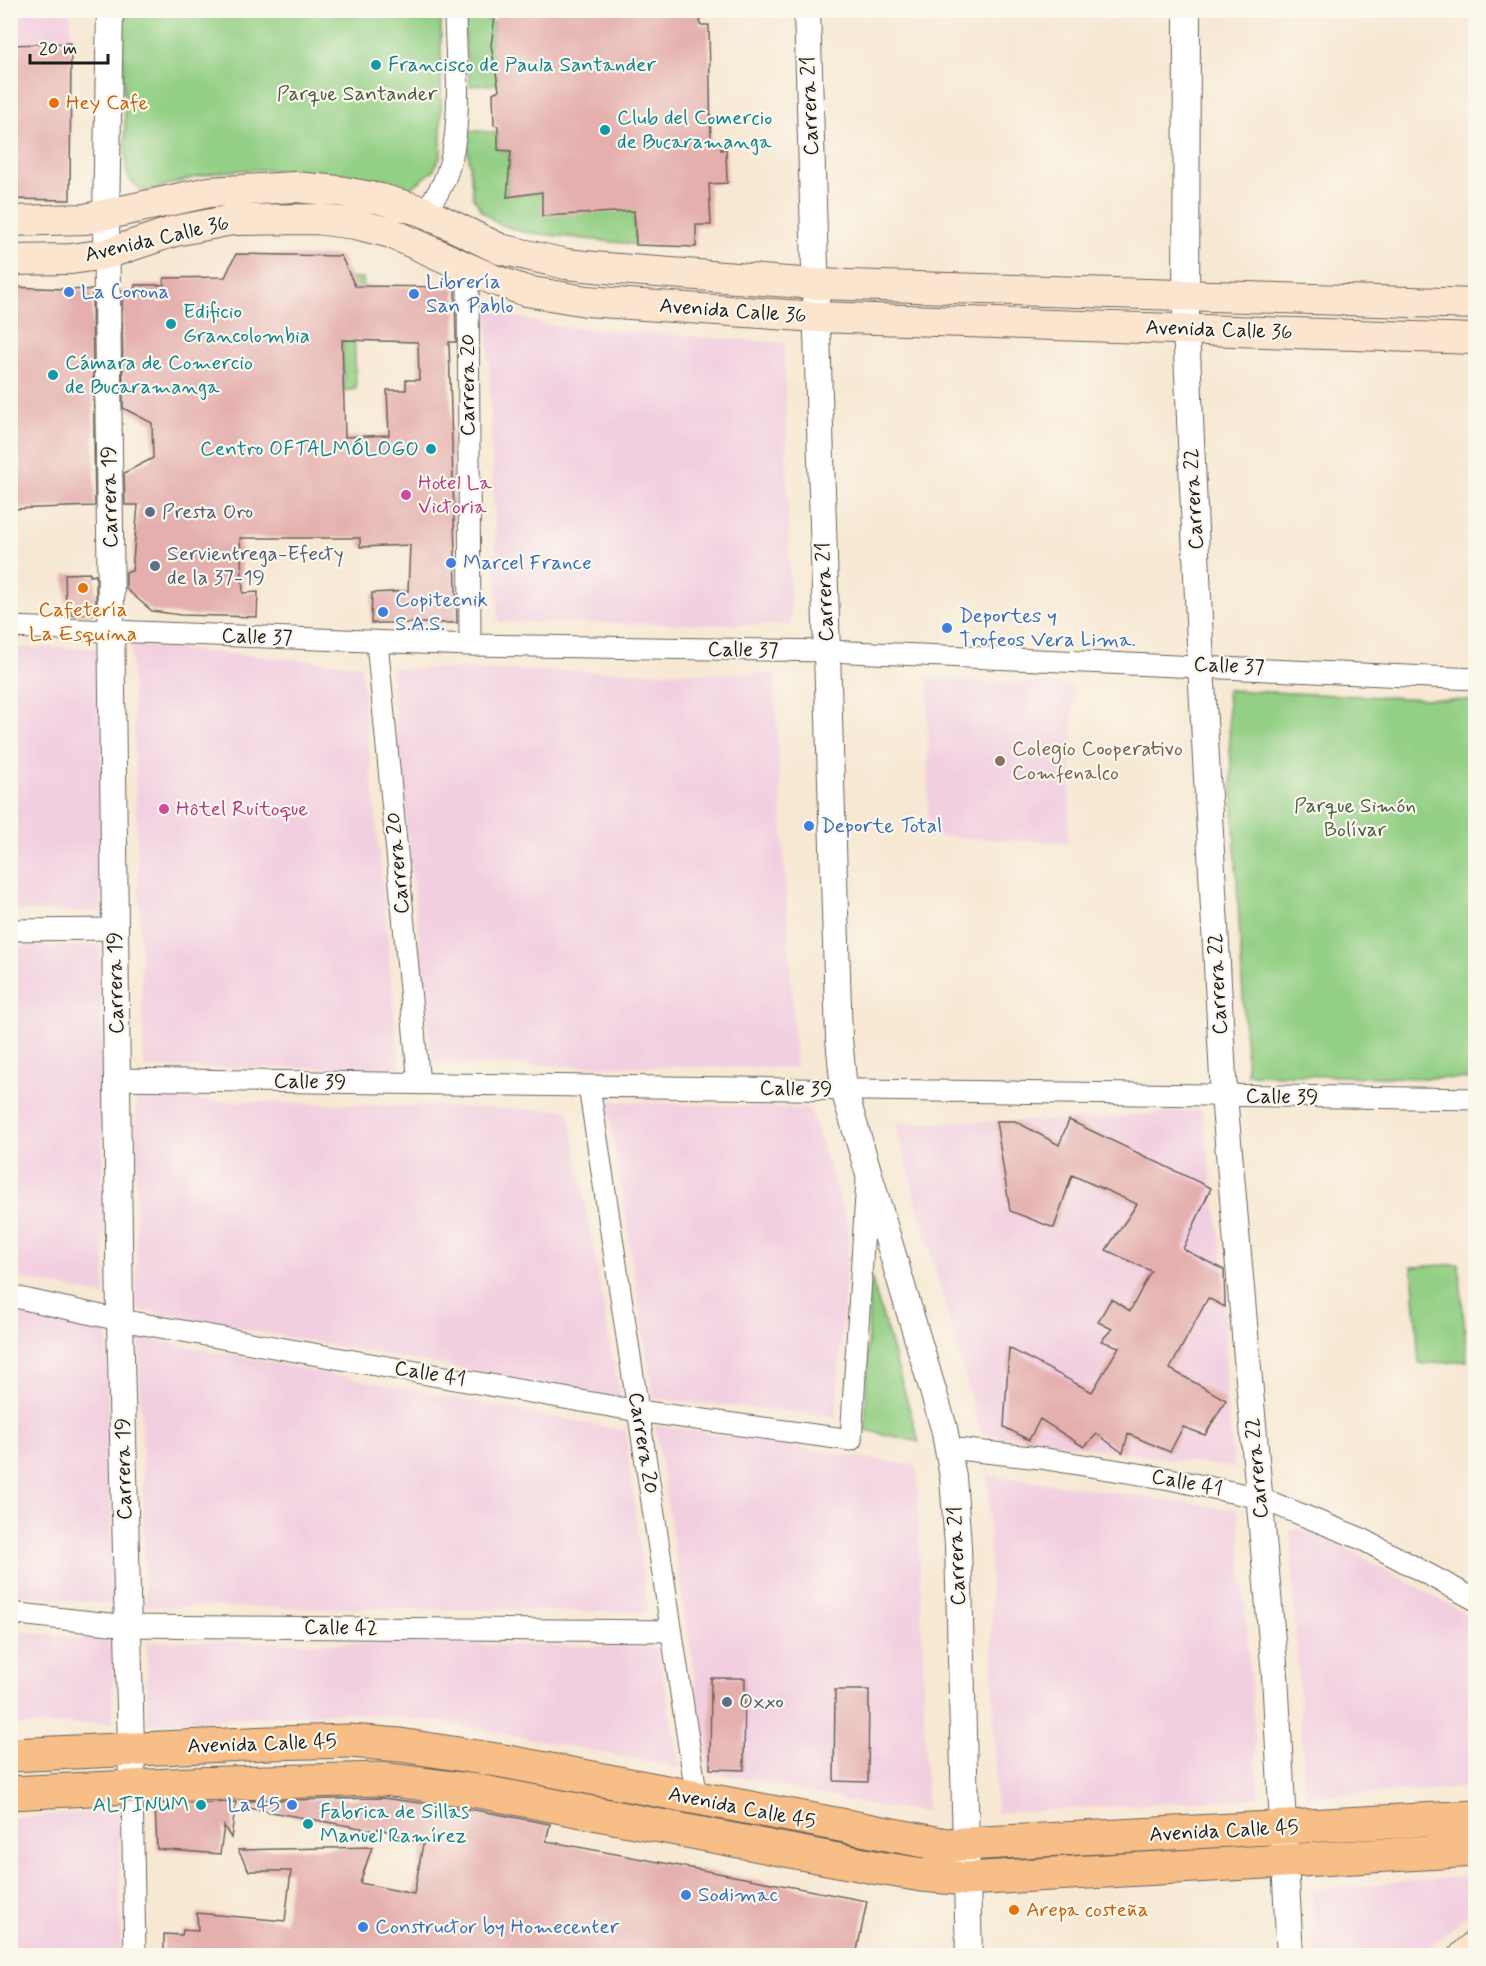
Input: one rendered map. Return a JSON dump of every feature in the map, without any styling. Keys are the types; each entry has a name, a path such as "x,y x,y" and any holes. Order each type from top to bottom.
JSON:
{"main road":[{"name":"Avenida Calle 36","path":"10,221 106,216 209,192 251,188 339,191 381,199 422,211 500,249 567,264 815,284 1476,304"},
{"name":"Avenida Calle 36","path":"10,260 71,259 106,254 204,224 232,220 316,219 356,224 391,233 526,291 557,297 817,317 1476,339"},
{"name":"Avenida Calle 45","path":"10,1755 339,1742 400,1745 493,1759 925,1843 966,1846 1476,1817"},
{"name":"Avenida Calle 45","path":"10,1793 336,1779 429,1784 558,1805 922,1875 966,1879 1475,1850"},
{"path":"1464,1956 1476,1944"}],"street":[{"name":"Carrera 19","path":"110,10 106,254 120,1320 135,1956"},
{"path":"422,211 442,187 453,158 456,105 455,10"},
{"name":"Carrera 21","path":"807,10 838,1018 844,1090 948,1448 958,1546 969,1956"},
{"name":"Carrera 22","path":"1187,10 1186,329 1201,665 1224,1096 1275,1675 1290,1956"},
{"name":"Carrera 20","path":"468,268 470,645"},
{"name":"Calle 37","path":"10,627 470,645 827,651 1201,665 1476,679"},
{"name":"Carrera 20","path":"377,642 419,1084"},
{"path":"10,930 116,929"},
{"name":"Calle 39","path":"117,1079 1476,1099"},
{"name":"Carrera 20","path":"589,1086 697,1799"},
{"name":"Carrera 21","path":"851,1440 867,1169"},
{"name":"Calle 41","path":"10,1296 120,1320 638,1411 851,1440"},
{"name":"Calle 41","path":"948,1448 1064,1462 1260,1498 1362,1539 1476,1600"},
{"name":"Calle 42","path":"10,1613 128,1626 671,1631"}],"shaded area":[{"path":"11,11 71,11 70,195 11,199"},
{"path":"487,309 551,326 784,343 791,625 498,622"},
{"path":"131,645 361,665 400,1067 144,1068"},
{"path":"11,648 102,648 101,912 11,911"},
{"path":"390,668 774,674 796,1068 432,1064"},
{"name":"Colegio Cooperativo Comfenalco","path":"928,679 1074,685 1068,843 928,836"},
{"path":"11,946 100,946 105,1296 11,1276"},
{"path":"136,1099 569,1110 620,1398 136,1309"},
{"path":"607,1101 810,1109 849,1227 836,1416 654,1399"},
{"path":"1202,1110 1225,1270 1226,1400 1235,1468 980,1433 895,1123 1069,1120"},
{"path":"11,1312 106,1332 114,1605 11,1594"},
{"path":"139,1337 625,1431 648,1612 146,1606"},
{"path":"655,1425 917,1466 927,1811 883,1808 709,1771"},
{"path":"988,1475 1238,1510 1259,1798 996,1813"},
{"path":"1290,1530 1313,1530 1475,1619 1475,1788 1305,1797"},
{"path":"10,1630 113,1642 113,1723 11,1726"},
{"path":"147,1641 657,1647 680,1768 451,1723 346,1712 147,1724"},
{"path":"119,1810 121,1955 11,1955 11,1818"},
{"path":"1474,1876 1475,1907 1421,1955 1315,1955 1311,1890"}],"green space":[{"name":"Parque Santander","path":"122,11 441,11 441,156 433,171 406,192 335,176 287,170 239,170 188,179 144,192 130,180 126,171"},
{"path":"462,11 488,11 480,16 494,23 491,45 516,55 496,73 498,84 470,86"},
{"path":"466,130 498,133 498,150 511,151 507,193 514,196 542,192 642,210 634,218 635,239 642,240 640,245 523,232 497,223 482,211 473,197"},
{"path":"341,278 363,278 364,328 354,329 356,389 344,391"},
{"name":"Parque Simón Bolívar","path":"1227,690 1475,701 1475,1079 1247,1074"},
{"path":"1459,1264 1467,1361 1419,1364 1412,1267"},
{"path":"870,1273 919,1442 865,1430"}],"building":[{"name":"Club del Comercio de Bucaramanga","path":"496,10 700,10 700,25 709,25 711,145 721,143 721,150 726,149 727,183 709,184 711,225 696,225 696,247 636,245 634,211 542,216 542,192 507,197 511,151 498,150 498,126 494,125 493,93 499,90 491,45"},
{"path":"71,43 70,200 10,199 10,45"},
{"path":"236,254 341,256 355,286 455,287 456,342 449,342 457,623 371,623 372,593 408,591 410,545 360,547 360,538 240,538 243,593 258,592 257,617 181,615 152,611 126,589 126,572 132,571 138,505 125,505 124,473 153,458 152,423 123,408 122,290 134,291 135,285 164,285 164,278 225,277","holes":["342,340 418,342 419,380 406,380 406,390 387,390 389,435 345,437"]},
{"name":"Cámara de Comercio de Bucaramanga","path":"10,287 92,290 95,506 10,509"},
{"name":"Cafetería La Esquina","path":"90,573 90,576 96,575 96,610 92,614 71,615 70,606 66,607 65,574"},
{"path":"1069,1120 1211,1188 1183,1249 1224,1270 1225,1307 1208,1298 1170,1369 1226,1400 1205,1435 1183,1427 1170,1452 1128,1434 1123,1453 1097,1434 1084,1447 1040,1419 1029,1440 1004,1427 1009,1348 1092,1392 1119,1347 1101,1341 1112,1329 1098,1322 1111,1299 1130,1311 1151,1271 1106,1250 1137,1204 1072,1175 1054,1228 1010,1211 996,1121 1015,1121 1059,1145"},
{"name":"Oxxo","path":"711,1678 745,1678 744,1770 710,1769"},
{"path":"835,1690 869,1690 868,1782 834,1781"},
{"name":"Sodimac","path":"382,1798 475,1810 550,1824 546,1841 867,1901 856,1956 164,1956 164,1934 182,1935 183,1930 198,1931 197,1913 285,1921 291,1871 249,1871 238,1850 372,1847 360,1883 414,1894 423,1844 378,1828 377,1831 243,1807 243,1801"},
{"path":"236,1802 231,1838 224,1826 220,1854 157,1849 155,1806 157,1804"}],"place":[{"name":"Francisco de Paula Santander","path":"376,65"},
{"name":"Hey Cafe","path":"54,103"},
{"name":"Club del Comercio de Bucaramanga","path":"605,130"},
{"name":"La Corona","path":"69,292"},
{"name":"Librería San Pablo","path":"414,294"},
{"name":"Edificio Grancolombia","path":"171,324"},
{"name":"Cámara de Comercio de Bucaramanga","path":"53,375"},
{"name":"Centro OFTALMÓLOGO","path":"431,449"},
{"name":"Hotel La Victoria","path":"406,495"},
{"name":"Presta Oro","path":"150,512"},
{"name":"Marcel France","path":"451,563"},
{"name":"Servientrega-Efecty de la 37-19","path":"155,566"},
{"name":"Cafetería La Esquina","path":"83,588"},
{"name":"Copitecnik S.A.S.","path":"383,612"},
{"name":"Deportes y Trofeos Vera Lima.","path":"947,628"},
{"name":"Colegio Cooperativo Comfenalco","path":"1000,761"},
{"name":"Hôtel Ruitoque","path":"164,809"},
{"name":"Deporte Total","path":"809,826"},
{"name":"Oxxo","path":"727,1702"},
{"name":"ALTINUM","path":"201,1805"},
{"name":"La 45","path":"292,1805"},
{"name":"Fabrica de Sillas Manuel Ramírez","path":"308,1824"},
{"name":"Sodimac","path":"686,1895"},
{"name":"Arepa costeña","path":"1014,1910"},
{"name":"Constructor by Homecenter","path":"363,1927"}]}
